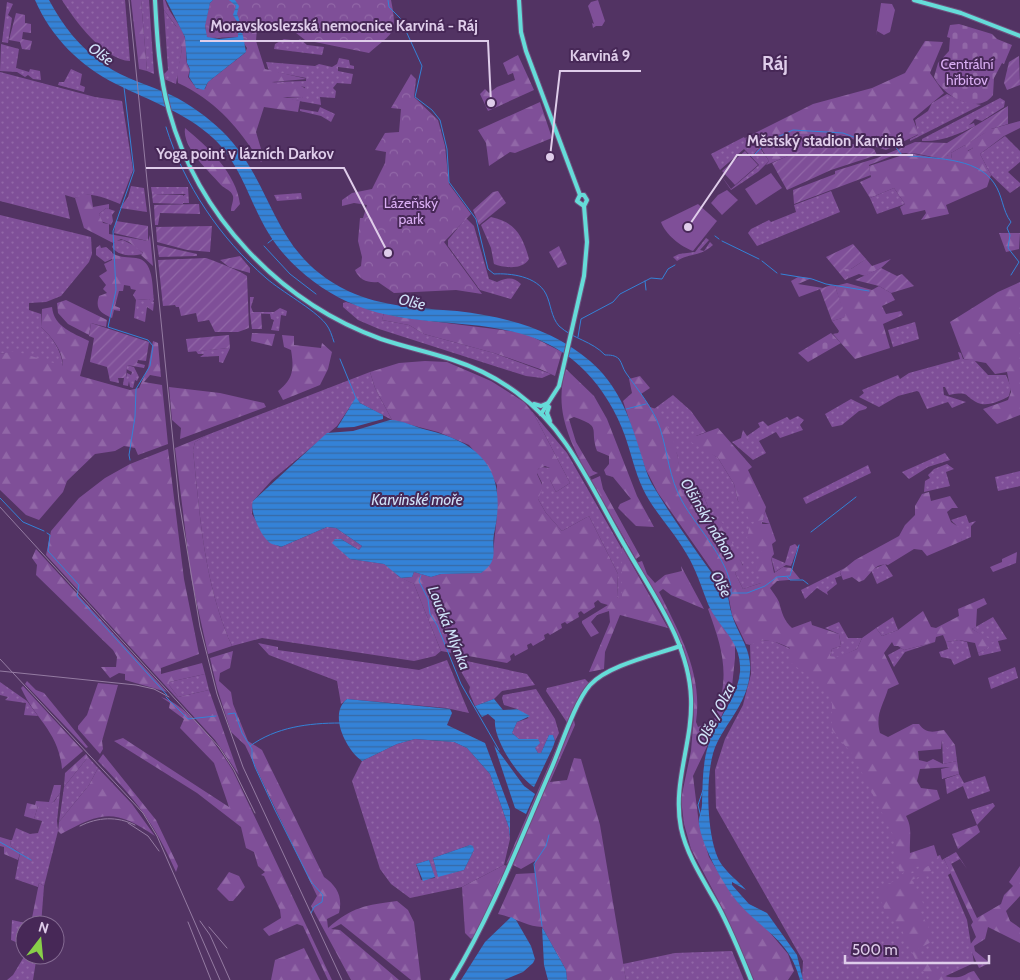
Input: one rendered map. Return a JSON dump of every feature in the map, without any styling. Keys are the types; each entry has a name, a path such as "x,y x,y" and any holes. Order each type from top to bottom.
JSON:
{"main road":[{"path":"155,0 161,73 173,124 192,171 220,216 256,260 290,290 345,324 386,340 469,366 541,406 553,398"},
{"path":"520,0 522,32 526,51 580,195 577,201 584,206"},
{"path":"914,0 961,13 1020,36"},
{"path":"580,195 584,195 587,200 584,206 587,228 586,258 562,372 547,413 577,462 680,646 688,671 691,699 690,731 678,795 681,828 691,856 725,921 751,980"},
{"path":"523,396 556,430"},
{"path":"542,414 553,398"},
{"path":"452,980 473,945 496,899 568,730 590,685 618,668 680,646"}],"green space":[{"path":"62,0 125,0 130,61 120,59 100,47 82,28"},
{"path":"131,0 141,0 147,71 139,69"},
{"path":"141,0 149,0 154,74 147,71"},
{"path":"163,0 165,0 185,38 186,58 190,69 188,77 197,89 205,89 208,82 245,53 247,48 243,42 257,28 256,41 265,69 307,79 272,82 301,86 307,91 302,98 283,97 300,101 298,112 264,107 256,132 264,159 261,162 226,116 204,98 178,83 177,74 182,49 176,26 164,10"},
{"path":"213,0 391,0 394,20 392,32 369,53 305,40 291,29 260,25 244,42 241,37 209,38 206,36 205,23 210,3"},
{"path":"598,0 605,21 602,26 593,28 592,23 594,24 588,6 591,2"},
{"path":"7,2 13,4 8,15 12,18 8,43 2,42"},
{"path":"881,3 892,4 895,10 890,32 884,35 877,31 876,36"},
{"path":"164,10 178,29 182,49 176,84 164,79 163,75 168,70"},
{"path":"16,13 25,15 25,23 31,24 31,33 23,32 22,39 32,41 30,50 22,49 20,42 9,40"},
{"name":"Centrální hřbitov","path":"959,24 992,34 997,39 1012,45 1004,64 1002,63 994,78 993,95 987,101 979,104 970,104 953,97 945,91 934,77 938,63 949,51 950,38 947,37 950,25"},
{"path":"284,39 298,41 300,39 307,45 324,47 322,55 274,49 275,44"},
{"path":"925,41 943,42 930,73 944,93 913,119 919,134 886,150 840,135 766,165 769,161 761,148 754,155 759,147 748,143 745,138 813,104 872,88 905,73"},
{"path":"1,44 19,49 16,68 29,72 30,69 40,71 41,80 33,79 28,75 25,77 17,72 0,71"},
{"path":"518,55 534,90 488,111 480,94 485,89 489,93 497,87 515,80 513,73 508,75 503,63"},
{"path":"1019,56 1020,85 1007,90 1004,83 1009,62"},
{"path":"339,58 349,60 350,65 354,66 354,69 338,67 338,71 353,74 351,84 337,83 333,88 336,91 335,98 320,97 321,105 283,98 302,98 305,87 272,82 306,81 306,78 269,71 266,62 315,66 319,64 332,67 337,64"},
{"path":"71,69 82,74 80,85 85,87 84,92 58,85 59,82 64,82"},
{"path":"0,72 95,97 122,101 133,170 120,204 92,195 75,198 65,195 70,219 0,201"},
{"name":"Lázeňský park","path":"411,74 416,79 414,97 438,120 445,146 449,184 471,214 444,242 482,294 456,290 394,293 378,282 371,282 361,278 355,270 361,266 362,257 358,241 360,218 363,218 367,205 354,203 342,206 342,200 352,193 372,189 385,163 386,152 375,150 385,133 399,132 401,109 391,108"},
{"path":"947,94 962,101 981,105 910,141 910,139 918,135 915,120 928,111 932,103"},
{"path":"1000,98 1005,101 1004,107 982,121 975,119 969,125 974,123 975,126 943,139 922,141 922,139"},
{"path":"540,102 552,138 515,153 510,152 489,166 486,143 478,130"},
{"path":"1008,106 1008,124 991,129 991,132 985,133 970,142 973,148 967,151 965,145 951,153 952,159 949,159 948,155 946,159 912,153 898,154 869,165 871,175 794,204 793,190 835,174 835,171 877,158 915,142 947,143"},
{"path":"320,107 335,114 331,122 321,116 300,111 300,109 318,112"},
{"path":"1020,121 1020,128 1004,136 980,154 991,175 987,187 946,205 949,214 921,220 926,213 925,210 903,215 900,207 905,204 894,188 870,198 860,182 871,177 869,166 909,153 941,159 949,155 949,158 952,158 951,153 965,145 968,151 973,148 968,143 991,129"},
{"path":"185,128 211,152 227,171 233,182 240,204 234,211 231,211 232,194 221,185 192,151 185,136"},
{"path":"1005,136 1020,151 1020,162 1008,172 1020,183 1020,186 1010,193 991,175 980,154"},
{"path":"744,137 748,143 759,147 752,157 760,148 769,161 758,172 731,190 720,174 731,189 759,165 744,149 720,170 711,154"},
{"path":"838,137 837,142 874,149 877,155 831,170 787,190 772,163 822,141"},
{"path":"745,151 758,165 735,185 722,171"},
{"path":"771,173 782,188 756,205 745,189"},
{"path":"131,186 144,188 147,212 120,208 128,197"},
{"path":"151,187 188,187 189,203 183,203 183,196 186,194 152,194"},
{"path":"894,188 905,204 877,214 870,198"},
{"path":"727,190 738,200 722,215 711,203 718,195"},
{"path":"498,191 506,203 479,225 473,210 493,192"},
{"path":"831,191 840,212 757,246 748,233 751,229 769,220 771,222 796,212 794,205"},
{"path":"301,193 302,199 277,201 274,195"},
{"path":"81,194 91,195 93,207 109,204 109,209 106,208 99,214 103,223 109,224 109,234 148,241 150,235 153,266 141,255 143,253 129,242 121,239 113,243 84,228 75,198"},
{"path":"152,194 183,195 183,204 153,203"},
{"path":"199,204 200,214 160,213 158,225 155,225 154,205"},
{"path":"698,204 717,221 693,251 674,239 661,222"},
{"path":"106,208 115,211 112,215 113,221 111,225 101,221 99,214"},
{"path":"0,215 91,237 92,254 89,262 61,296 46,302 29,303 29,310 41,314 41,327 56,345 61,355 63,367 15,352 0,354"},
{"path":"491,217 507,223 521,237 529,259 526,263 513,267 494,264 491,248 481,225"},
{"path":"466,218 474,226 489,279 497,282 512,279 521,284 511,299 480,290 448,246 448,240"},
{"path":"116,221 148,226 148,241 114,233"},
{"path":"212,226 210,252 187,250 157,242 156,227"},
{"path":"999,233 1020,233 1019,249 1006,252"},
{"path":"706,238 709,240 700,250 704,251 677,261 673,257 679,254 695,252"},
{"path":"123,240 137,247 143,254 126,255 118,253 112,247 115,241"},
{"path":"710,242 713,245 708,249 704,251"},
{"path":"853,244 866,259 851,269 844,269 849,278 845,280 826,257"},
{"path":"100,245 101,248 106,247 112,252 112,259 105,262 96,255 96,248"},
{"path":"157,245 197,254 197,256 159,257"},
{"path":"559,246 567,264 558,268 549,252"},
{"path":"112,253 121,257 136,258 146,263 151,274 154,300 152,302 149,299 136,300 133,295 136,290 124,285 123,291 119,291 115,306 120,308 120,311 114,310 112,318 100,310 98,304 99,296 107,293 103,289 106,285 99,276 107,271 104,264 112,260"},
{"path":"240,256 250,268 250,273 229,267 220,260"},
{"path":"206,258 247,276 249,328 238,332 215,332 209,320 198,322 196,313 181,316 179,307 175,305 163,306 158,260"},
{"path":"866,259 872,266 891,259 881,268 865,276 859,274 849,278 843,269 851,269"},
{"path":"881,268 897,276 902,274 914,286 891,293 879,286 855,280"},
{"path":"798,277 812,278 798,284 823,288 799,297 791,281"},
{"path":"1020,282 1020,415 997,424 983,409 1008,400 1011,392 1007,372 995,374 986,363 964,359 950,322 998,292"},
{"path":"847,283 872,290 879,286 891,293 895,300 882,306 886,314 901,311 903,315 883,324 890,348 855,359 833,334 839,331 832,321 845,317 835,286"},
{"path":"831,285 835,286 846,317 832,321 820,289"},
{"path":"250,297 254,297 251,307 253,312 274,312 280,308 287,311 286,316 281,315 279,331 271,330 274,320 271,319 270,314 250,313"},
{"path":"149,299 154,302 153,311 147,307 145,322 134,318 136,300"},
{"path":"66,300 107,320 106,327 91,323 89,335 68,324 58,313 57,303"},
{"path":"346,302 384,313 382,320 409,325 424,334 494,353 551,374 542,378 526,376 379,329 358,320 343,307 343,303"},
{"path":"52,307 56,320 60,324 89,341 80,376 130,390 139,388 148,368 153,341 158,343 161,377 150,375 144,382 162,385 168,444 138,455 135,448 124,446 115,451 95,454 67,481 63,492 39,520 26,515 0,490 0,354 15,351 63,366 63,360 56,345 41,327 42,309"},
{"path":"250,313 261,313 262,329 252,329"},
{"path":"384,313 399,317 525,333 562,352 555,376 494,353 424,334 409,325 382,320"},
{"path":"915,322 919,339 893,347 888,330"},
{"path":"91,323 149,342 146,361 138,360 137,363 145,365 144,368 127,365 126,378 118,378 119,383 110,381 107,367 90,362 94,338 89,336"},
{"path":"252,333 275,334 272,346 251,341"},
{"path":"831,333 841,343 808,362 798,353"},
{"path":"229,335 230,348 188,352 186,339"},
{"path":"282,335 294,336 294,345 321,348 322,343 332,352 328,369 320,385 283,400 278,391 290,378 292,362 291,350 284,347"},
{"path":"230,348 223,363 219,362 219,356 200,357 204,354 198,354 196,351"},
{"path":"958,352 961,353 963,359 974,360 988,375 1006,375 1011,387 1009,396 994,403 982,404 964,394 949,395 945,387 943,387 944,395 966,402 952,408 948,402 927,409 917,391 898,396 879,407 859,397 864,393 862,390 898,375 900,379 909,373 960,359"},
{"path":"447,362 491,381 524,402 535,416 570,483 556,492 550,480 550,468 545,466 538,469 537,474 543,487 538,499 546,513 562,531 589,516 618,574 617,597 622,599 622,547 668,628 620,615 605,652 604,669 589,672 610,622 609,611 597,615 591,622 599,633 591,637 582,623 582,621 608,605 598,600 594,603 595,607 584,614 581,611 578,613 579,617 567,624 565,622 561,624 562,628 550,635 548,633 544,635 545,639 533,646 531,643 527,645 528,649 515,656 514,653 510,656 511,660 507,663 441,651 414,584 401,578 412,577 414,572 431,577 441,574 481,573 493,553 497,515 497,485 482,460 469,445 438,432 392,420 375,388 370,372 399,363"},
{"path":"127,365 134,367 139,377 137,381 135,380 133,388 130,387 129,381 128,386 123,385 127,373 131,375 132,372 126,369"},
{"path":"566,369 594,396 607,419 637,496 654,527 636,526 618,508 620,504 631,499 613,477 606,475 604,470 609,464 609,456 597,451 592,426 574,417 569,419 576,442 593,471 598,473 589,477 570,438 563,412 561,398"},
{"path":"370,372 375,388 392,420 360,403 356,398 337,426 272,480 253,501 252,514 269,542 281,547 327,527 336,528 362,546 359,550 341,539 350,559 384,564 393,569 398,576 414,584 441,651 435,656 414,661 262,638 232,646 215,599 209,574 198,500 193,450 195,442 207,435"},
{"path":"640,376 650,388 641,394 650,407 659,410 672,437 682,481 687,491 691,498 701,489 712,517 723,523 743,566 735,573 743,589 761,583 756,567 762,560 760,554 763,549 754,549 747,538 750,524 770,524 776,541 772,544 774,554 771,558 774,573 783,567 791,568 800,579 777,581 770,588 778,600 785,620 792,628 811,621 812,625 839,634 841,646 832,649 830,656 838,657 857,649 862,638 876,628 882,636 898,630 923,611 931,627 936,628 959,616 958,609 984,598 987,604 977,609 976,627 972,629 995,642 987,643 988,648 978,653 975,643 959,640 946,642 943,635 936,637 935,642 904,650 894,646 892,642 884,653 899,684 888,689 879,715 880,733 888,737 913,724 919,724 927,731 944,730 955,745 947,748 942,740 941,749 918,751 919,760 927,762 933,759 943,764 957,761 959,774 942,779 941,769 950,767 920,769 917,781 921,788 937,790 940,799 906,816 910,830 910,853 934,845 938,858 900,874 896,860 896,841 853,755 832,730 832,702 828,691 790,662 790,648 765,640 750,645 746,644 732,615 728,593 658,493 645,468 623,401 632,393 629,379"},
{"path":"169,387 220,393 264,403 266,407 180,439 181,428 172,420"},
{"path":"673,395 691,411 706,432 696,436 708,451 718,458 734,484 738,501 763,520 765,511 770,524 762,522 764,549 761,583 743,589 735,573 743,565 712,517 701,489 691,499 681,483 677,454 654,409"},
{"path":"851,399 867,407 866,409 859,411 842,425 832,427 825,414"},
{"path":"524,402 567,453 622,549 622,600 617,597 618,574 589,516 562,531 546,513 538,499 542,483 536,471 541,467 550,468 550,480 556,492 570,483 535,416"},
{"path":"798,416 804,420 800,425 803,430 780,438 776,432 759,441 766,453 753,460 732,442 741,438 743,430 747,436 760,427 758,423 763,421 768,426 787,417 790,420"},
{"path":"718,428 752,467 748,470 766,507 763,520 751,522 738,501 734,484 718,458 691,442 696,436"},
{"path":"207,435 195,442 193,450 201,525 215,599 232,646 208,654 191,577 175,448"},
{"path":"168,449 184,579 199,654 161,668 161,674 202,663 205,674 169,682 169,685 178,697 209,690 239,775 215,740 46,555 51,531 79,498 105,478 130,464"},
{"path":"945,453 950,460 928,467 909,479 902,472"},
{"path":"947,464 954,469 946,472 950,486 924,492 925,481 930,478 928,475 934,469"},
{"path":"868,465 871,473 806,504 803,498"},
{"path":"1020,471 1020,486 998,491 995,477"},
{"path":"600,476 603,489 640,556 636,559 591,480"},
{"path":"929,492 931,501 950,496 958,508 952,508 947,512 951,522 960,528 962,541 927,556 922,550 914,549 888,565 880,565 864,580 859,582 852,577 843,580 840,572 855,560 899,536 905,525 915,515 915,506 922,494"},
{"path":"966,515 969,523 976,521 971,526 971,537 962,541 956,525 951,520"},
{"path":"795,544 798,547 791,566 786,565 775,572 771,557 785,563 790,546"},
{"path":"36,549 167,692 125,680 125,674 119,673 110,678 101,667 116,667 117,657 113,650 36,575 37,565 32,558"},
{"path":"1017,552 1016,563 993,572 990,567"},
{"path":"642,561 647,574 655,583 665,575 682,571 681,566 704,609 671,595 663,589 659,592 682,639 693,671 696,687 696,722 698,727 714,720 724,677 718,638 708,609 711,607 735,643 731,696 693,776 699,824 709,857 731,893 741,906 761,922 788,954 794,971 788,980 754,980 725,913 691,849 684,824 681,799 691,751 694,714 689,667 683,647 636,563"},
{"path":"885,564 893,576 877,584 871,570"},
{"path":"845,568 840,572 841,576 835,578 837,584 827,592 828,595 817,588 805,599 801,590"},
{"path":"893,617 898,630 882,636 876,628"},
{"path":"993,617 1007,639 998,641 1001,651 979,656 978,653 987,648 986,641 972,629"},
{"path":"839,622 848,638 862,638 857,649 838,658 830,656 832,649 841,646 839,634 825,628"},
{"path":"757,640 773,641 791,649 836,683 855,748 909,869 940,855 942,860 956,852 967,869 960,859 951,864 948,858 944,859 951,873 948,875 967,920 974,963 937,980 802,980 803,961 716,808 715,770 725,739 743,705 751,674 750,645"},
{"path":"959,640 967,642 971,657 954,665 951,659 941,657 939,652 948,649 946,642"},
{"path":"935,642 905,652 894,667 888,655 901,648 904,650"},
{"path":"258,643 278,647 278,650 419,670 447,660 469,713 446,708 347,699 341,704 337,681 269,655"},
{"path":"233,651 230,668 220,673 219,681 231,692 233,704 248,741 262,750 324,877 338,892 340,902 339,913 327,919 328,928 352,911 397,901 408,910 414,922 421,980 411,980 341,924 331,929 340,930 399,980 351,980 311,906 317,896 245,745 231,732 210,658"},
{"path":"457,659 527,674 535,685 502,691 494,699 475,706 469,692 470,687 455,661"},
{"path":"1015,667 1018,678 991,689 988,678"},
{"path":"205,674 209,690 178,697 169,685 169,682"},
{"path":"585,679 589,683 568,724 546,691 547,688"},
{"path":"27,681 36,690 44,693 88,747 86,748 25,684"},
{"path":"0,682 27,701 38,716 24,715 26,703 5,700 8,697 0,695"},
{"path":"98,683 118,685 102,741 103,749 100,754 78,729 78,726 87,715"},
{"path":"23,686 83,751 62,769 56,745 46,726 27,699 21,688"},
{"path":"536,689 555,719 559,733 555,741 553,735 549,735 541,753 538,753 530,740 519,739 512,733 517,722 529,718 517,709 504,705 502,698 503,695"},
{"path":"161,697 182,709 202,728 220,750 233,771 332,980 328,980 303,926 297,924 269,936 263,929 281,918 280,910 264,876 261,875 265,872 258,866 254,852 246,848 241,827 197,793 114,741 123,738 229,807 214,763 180,728 184,719 169,708 170,703"},
{"path":"574,720 575,725 550,782 567,780 574,758 581,759 600,825 626,980 567,980 566,970 542,927 498,914 516,874 535,873 535,861 521,869 513,865"},
{"path":"565,728 511,859 506,864"},
{"path":"415,739 454,742 467,748 490,774 509,828 510,839 504,865 462,887 410,898 391,884 380,869 352,781 362,761 397,744","holes":["470,845 474,850 464,870 438,876 433,858","429,860 435,878 421,880 416,864"]},
{"path":"942,739 947,747 955,745 957,761 943,764"},
{"path":"86,754 88,757 64,787 65,773"},
{"path":"103,754 156,820 178,866 176,872 160,839 143,812 123,787 98,761"},
{"path":"88,757 98,768 89,785 59,822 64,787"},
{"path":"98,768 132,804 155,836 129,821 109,816 88,821 61,834 58,831 59,822 89,785"},
{"path":"959,774 964,783 985,776 990,791 968,799 963,786 947,794 945,779"},
{"path":"54,785 61,785 60,793 49,808 38,806 34,819 24,816 27,803 35,805 36,801 49,802"},
{"path":"60,793 57,821 58,831 44,886 39,883 38,887 15,879 20,853 11,846 10,840 12,840 16,828 30,834 38,833 42,821 34,819 38,806 54,802"},
{"path":"993,803 995,806 977,825 971,810"},
{"path":"977,825 980,832 958,849 952,834"},
{"path":"0,837 10,840 11,846 20,853 18,860 4,854 4,847 0,846"},
{"path":"948,857 977,918 1001,904 1004,895 1013,886 1009,882 1020,866 1020,896 1006,911 1010,921 1020,928 1020,943 988,927 985,939 974,946 975,951 990,963 979,968 969,946 976,937 971,925 973,922 944,859"},
{"path":"504,865 507,866 476,935 471,939 465,933 462,887"},
{"path":"929,866 931,871 912,880 924,905 920,911 935,940 918,949 935,970 945,976 959,977 974,971 980,980 935,980 926,975 917,963 901,928 886,913 876,889"},
{"path":"229,872 239,876 245,887 233,901 229,901 217,889"},
{"path":"39,883 44,886 42,915 33,915"},
{"path":"12,920 15,921 15,942 11,940"},
{"path":"304,948 320,980 271,980 275,960"},
{"path":"732,951 744,980 626,980 623,964 675,953"},
{"path":"19,965 35,965 33,980 7,980 13,975"}],"water":[{"path":"35,0 49,0 73,36 105,65 129,78 178,99 198,111 222,131 240,152 253,173 288,238 303,257 322,275 348,291 388,304 457,311 493,317 544,332 560,340 590,361 608,380 626,412 652,484 679,527 728,596 732,615 747,649 750,672 746,692 717,743 713,754 709,785 709,820 715,851 720,862 746,890 732,882 732,885 749,904 767,913 797,955 803,980 800,980 796,967 783,946 734,898 715,867 701,833 699,822 702,806 705,756 715,729 737,687 740,661 734,643 708,604 690,559 643,489 622,427 597,385 585,371 559,350 531,337 502,329 408,319 378,313 348,302 325,290 294,265 276,245 262,222 231,160 213,138 179,114 116,84 90,68 58,38"},
{"path":"166,0 213,0 210,3 205,26 207,37 219,39 238,37 238,23 233,15 236,6 229,0 235,0 239,6 237,14 246,52 208,82 204,90 196,88 189,77 190,69 187,63 185,37"},
{"path":"356,397 360,403 383,415 383,419 354,427 337,428"},
{"name":"Karvinské moře","path":"390,420 404,422 447,436 464,444 478,454 488,465 494,479 497,495 497,513 493,540 493,559 491,564 481,573 441,574 431,577 414,572 412,577 401,578 384,564 350,559 332,543 335,539 341,539 359,550 362,546 336,528 327,527 281,547 270,543 263,535 254,517 253,501 327,433 353,431"},
{"path":"347,699 450,709 452,713 447,725 485,743 510,810 510,838 509,828 490,774 467,748 454,742 415,739 397,744 362,761 350,749 341,732 339,713"},
{"path":"494,699 503,710 517,709 530,716 517,722 512,733 519,739 538,739 540,743 535,748 538,753 541,753 549,735 553,735 555,741 553,747 534,787 521,775 502,747 495,728 495,720 488,714 482,717 475,706"},
{"path":"494,745 524,786 535,794 526,814 515,808"},
{"path":"470,845 473,846 474,850 464,870 438,877 433,858"},
{"path":"429,860 435,877 423,881 416,864"},
{"path":"511,917 516,920 531,946 535,959 533,963 523,972 504,980 461,980 485,942"},
{"path":"542,927 566,970 567,980 548,980 544,965"}],"waterway":[{"name":"Olšinský náhon","path":"388,0 389,7 400,18 422,66 415,97 432,110 440,120 447,149 449,182 476,219 488,269 494,274 515,275 530,279 536,283 546,294 554,319 559,326 594,346 605,355 611,355 619,359 657,421 663,437 674,483 682,501 713,546 727,571 731,595 728,597"},
{"path":"124,87 134,171 113,231 116,290 108,327 148,340 153,346 150,366 136,389 130,460"},
{"path":"166,127 193,190 219,228 266,278 321,318 329,328 334,342"},
{"path":"771,140 793,130 843,133 867,142 885,140 894,145 902,155 952,160 976,168 986,174 994,183 1011,222 1007,228 1010,235 1008,248 1019,262 1011,275"},
{"path":"753,156 767,142"},
{"path":"715,236 719,239"},
{"name":"Loucká Mlýnka","path":"268,243 273,239"},
{"path":"722,241 759,259"},
{"name":"Loucká Mlýnka","path":"264,246 290,274 316,294"},
{"path":"762,261 777,273"},
{"path":"578,337 581,319 613,302 620,294 651,278 662,279 668,269 675,265"},
{"path":"781,274 869,291"},
{"path":"645,281 646,290"},
{"name":"Loucká Mlýnka","path":"340,359 356,398"},
{"path":"626,409 646,404"},
{"path":"811,532 856,497"},
{"path":"0,498 23,522 44,531"},
{"path":"47,533 50,535 48,551 79,585 77,596 167,695"},
{"name":"Olše","path":"732,593 747,593 765,586 777,577 790,576 799,545"},
{"name":"Loucká Mlýnka","path":"421,575 419,581 428,599 430,614 437,625 461,684 499,750"},
{"path":"787,577 790,580 803,580 808,584"},
{"path":"166,697 188,719 216,716"},
{"path":"228,714 235,713 242,733 252,749 255,767 275,810 311,882 323,895 322,902 314,907 311,913"},
{"path":"250,746 271,734 293,727 340,723"},
{"path":"701,817 698,805 703,790"},
{"name":"Loucká Mlýnka","path":"542,926 534,864 546,846 549,835"},
{"path":"0,842 31,860"}],"railway":[{"path":"129,0 179,501 200,627 217,694 243,767 342,980"},
{"path":"0,507 219,747 234,770 255,813"},
{"path":"0,659 143,813 157,836 220,980"},
{"path":"0,671 136,685 154,689 169,697"},
{"path":"80,826 101,819 121,820 135,825"},
{"path":"128,823 148,836 159,851"},
{"path":"200,921 210,935 230,980"},
{"path":"188,922 211,980"},
{"path":"209,927 227,948"}],"place":[{"name":"Moravskoslezská nemocnice Karviná - Ráj","path":"491,103"},
{"name":"Karviná 9","path":"550,157"},
{"name":"Městský stadion Karviná","path":"688,227"},
{"name":"Yoga point v lázních Darkov","path":"388,253"}],"district":[{"name":"Ráj","path":"775,63"}],"water label":[{"name":"Olše / Olza","path":"716,714"}]}
